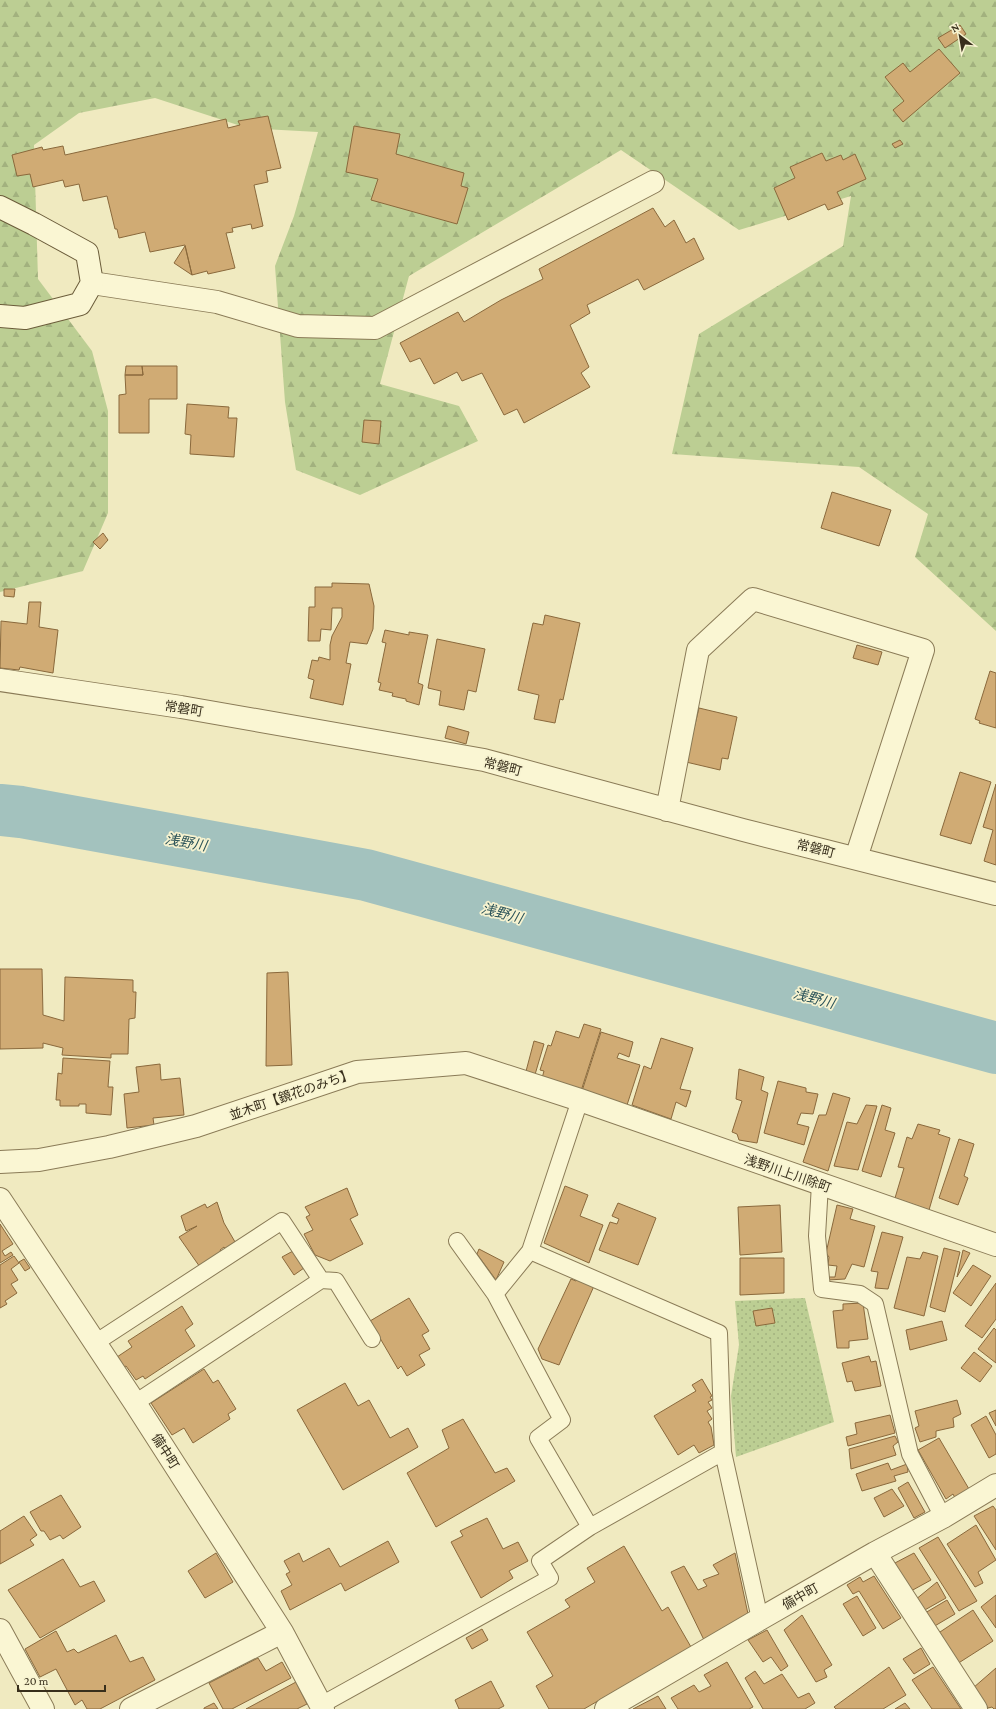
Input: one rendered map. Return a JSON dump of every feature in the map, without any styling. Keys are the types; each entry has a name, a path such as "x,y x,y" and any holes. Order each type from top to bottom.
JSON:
{"street":[{"path":"92,283 217,302 298,326 375,328 653,182"},
{"path":"0,207 87,253 92,283 80,304 25,318 0,316"},
{"path":"667,810 698,650 753,599 923,650 856,858"},
{"name":"常磐町","path":"0,680 182,707 484,760 667,810 996,894"},
{"name":"並木町【鏡花のみち】","path":"0,1162 38,1160 108,1147 196,1126 357,1072 466,1063 580,1100"},
{"name":"浅野川上川除町","path":"580,1100 996,1245"},
{"name":"備中町","path":"0,1199 135,1403 282,1632 322,1707"},
{"name":"備中町","path":"606,1709 875,1553 943,1517 996,1485"},
{"path":"875,1553 976,1709"},
{"path":"0,1630 44,1709"},
{"path":"131,1709 282,1632"}],"lane":[{"path":"495,1294 530,1251 580,1100"},
{"path":"820,1184 817,1236 822,1290 860,1294 875,1304 910,1454 943,1517"},
{"path":"95,1343 282,1220 321,1280"},
{"path":"457,1241 495,1294 562,1420 538,1438 590,1528"},
{"path":"530,1251 719,1333 723,1452 760,1619"},
{"path":"135,1403 321,1280 336,1281 372,1339"},
{"path":"322,1707 550,1578 540,1561 590,1528 723,1452"}],"green space":[{"path":"0,0 996,0 996,631 915,557 928,514 859,467 672,454 699,334 843,246 851,196 739,230 621,150 409,276 380,384 459,406 478,441 360,495 296,470 285,402 275,266 294,216 318,132 247,128 155,98 79,113 34,145 38,279 92,351 108,411 108,513 83,571 0,592"},
{"path":"805,1298 834,1422 736,1457 731,1396 739,1345 735,1301"}],"building":[{"path":"960,25 966,34 945,48 938,38"},
{"path":"939,49 960,73 903,122 893,110 904,101 885,77 903,63 910,72"},
{"path":"268,116 281,168 266,171 268,182 254,185 263,226 252,229 251,224 232,228 233,232 226,233 235,268 208,274 207,271 192,275 185,245 150,252 145,232 119,238 117,229 115,229 107,196 83,201 79,184 65,187 63,180 33,187 30,174 17,176 12,155 42,147 43,150 63,146 65,155 226,119 228,128 240,125 238,121"},
{"path":"354,126 400,134 396,154 464,173 461,186 468,188 457,224 371,200 378,179 346,172"},
{"path":"900,140 903,144 895,148 892,144"},
{"path":"822,153 826,161 841,155 843,160 855,154 866,179 837,192 843,204 828,210 825,204 788,220 774,188 795,178 790,167"},
{"path":"653,208 665,227 674,220 686,243 694,238 704,259 644,290 638,279 587,305 590,313 570,325 589,367 581,373 590,387 524,423 517,409 504,415 482,373 462,381 457,372 434,384 420,358 410,362 400,343 458,312 464,322 501,300 543,279 539,269"},
{"path":"185,246 192,275 174,263"},
{"path":"126,366 142,366 143,375 125,375"},
{"path":"142,366 177,366 177,399 149,399 149,433 119,433 119,395 126,394 125,375 143,375"},
{"path":"187,404 229,407 228,418 237,418 234,457 190,454 191,435 185,434"},
{"path":"364,420 381,421 379,444 362,442"},
{"path":"832,492 891,510 879,546 821,528"},
{"path":"103,533 108,540 100,549 93,542"},
{"path":"332,583 369,584 374,606 373,629 367,644 350,642 346,663 351,664 343,705 310,698 314,680 308,678 312,660 318,661 319,657 330,660 330,645 332,636 342,617 342,608 332,608 331,630 321,629 320,641 308,641 309,607 315,607 315,587 332,587"},
{"path":"4,589 15,589 14,597 4,596"},
{"path":"29,602 41,602 39,627 58,630 53,673 20,667 19,670 0,668 1,621 27,624"},
{"path":"545,615 580,623 563,700 560,699 555,723 534,719 539,695 518,690 533,623 543,625"},
{"path":"385,630 409,635 409,632 428,635 418,683 423,685 419,705 406,701 406,699 392,696 393,693 379,690 381,683 378,682 386,643 382,642"},
{"path":"437,639 485,649 476,692 468,690 464,710 439,705 441,691 428,688"},
{"path":"857,645 882,652 878,665 853,658"},
{"path":"990,671 996,673 996,728 979,723 980,721 975,719"},
{"path":"699,708 737,717 728,759 722,758 720,770 686,762"},
{"path":"448,726 469,732 466,744 445,738"},
{"path":"960,772 991,782 971,844 940,835"},
{"path":"996,784 996,865 984,861 993,830 983,827"},
{"path":"0,969 42,969 43,1015 64,1021 65,977 133,980 133,992 136,992 135,1018 129,1019 128,1054 111,1054 111,1058 62,1055 63,1048 43,1043 43,1048 0,1049"},
{"path":"288,972 292,1065 266,1066 267,973"},
{"path":"584,1024 601,1029 581,1091 542,1078 544,1071 540,1070 548,1045 551,1046 556,1031 579,1038"},
{"path":"601,1032 633,1042 629,1057 619,1053 617,1058 640,1065 627,1105 582,1091"},
{"path":"661,1038 693,1048 680,1089 691,1091 686,1107 676,1102 671,1119 632,1105 644,1066 651,1069"},
{"path":"534,1041 544,1044 534,1078 525,1075"},
{"path":"63,1058 110,1061 108,1087 113,1087 111,1115 86,1113 86,1104 79,1104 79,1106 60,1106 60,1100 56,1100 58,1073 62,1074"},
{"path":"160,1064 161,1080 180,1078 184,1115 153,1118 154,1125 127,1128 124,1094 139,1092 136,1067"},
{"path":"739,1069 764,1077 761,1090 768,1093 757,1143 739,1140 737,1134 732,1132 742,1101 736,1099"},
{"path":"778,1081 806,1088 806,1092 818,1094 813,1114 801,1113 797,1124 809,1127 804,1145 764,1133"},
{"path":"833,1093 850,1098 828,1171 803,1162 819,1115 826,1115"},
{"path":"866,1105 877,1106 858,1170 834,1166 847,1122 857,1124"},
{"path":"882,1105 891,1108 885,1130 895,1133 881,1177 862,1171"},
{"path":"918,1124 940,1130 938,1134 950,1138 929,1210 895,1198 904,1168 898,1167 907,1137 912,1139"},
{"path":"959,1139 974,1144 964,1176 968,1178 958,1205 939,1198"},
{"path":"565,1186 588,1195 580,1216 603,1225 589,1263 544,1243"},
{"path":"347,1188 358,1215 350,1219 363,1244 330,1261 315,1255 304,1234 313,1230 306,1217 310,1215 305,1207"},
{"path":"217,1202 224,1223 238,1247 227,1252 224,1247 220,1250 223,1255 202,1270 179,1237 197,1226 186,1231 181,1216 205,1204 207,1208"},
{"path":"618,1203 656,1218 638,1265 599,1250 610,1222 617,1224 619,1219 612,1216"},
{"path":"780,1205 782,1252 740,1255 738,1207"},
{"path":"837,1205 853,1209 850,1219 875,1226 864,1267 852,1264 845,1279 828,1280 829,1277 835,1277 837,1266 828,1265 829,1257 826,1253"},
{"path":"0,1224 13,1244 2,1251 5,1256 11,1252 13,1255 0,1263"},
{"path":"882,1232 903,1237 888,1289 875,1288 878,1272 871,1271"},
{"path":"944,1248 960,1252 945,1312 930,1307"},
{"path":"479,1249 504,1262 496,1280 477,1254"},
{"path":"963,1250 970,1253 957,1277"},
{"path":"293,1251 304,1268 294,1275 282,1257"},
{"path":"923,1252 938,1256 924,1316 894,1308 907,1257 920,1259"},
{"path":"14,1256 19,1263 11,1269 18,1280 11,1284 17,1293 5,1301 7,1304 0,1308 0,1265"},
{"path":"740,1258 784,1258 784,1293 740,1295"},
{"path":"24,1259 30,1268 25,1271 19,1262"},
{"path":"973,1265 991,1276 971,1306 953,1293"},
{"path":"571,1279 576,1281 577,1279 594,1286 559,1365 542,1359 538,1349"},
{"path":"996,1283 996,1319 982,1338 965,1326"},
{"path":"409,1298 429,1331 422,1335 430,1349 419,1355 425,1365 407,1376 401,1366 398,1369 370,1321"},
{"path":"863,1303 868,1339 849,1341 849,1348 837,1348 833,1311 843,1310 843,1304"},
{"path":"182,1306 193,1324 185,1330 195,1346 145,1379 143,1376 136,1380 126,1366 124,1367 117,1357 132,1347 128,1341"},
{"path":"772,1308 775,1323 756,1326 753,1311"},
{"path":"942,1321 947,1340 910,1350 906,1330"},
{"path":"994,1328 996,1330 996,1363 978,1349"},
{"path":"974,1352 992,1366 980,1382 961,1368"},
{"path":"869,1356 871,1362 876,1361 881,1386 855,1391 852,1381 847,1382 842,1363"},
{"path":"204,1369 213,1383 218,1380 236,1409 228,1414 230,1419 193,1443 184,1428 172,1435 151,1403"},
{"path":"702,1379 712,1396 710,1397 712,1400 708,1402 712,1408 707,1411 712,1419 708,1422 711,1427 714,1445 699,1453 694,1445 678,1455 654,1416 696,1391 692,1385"},
{"path":"345,1383 358,1406 369,1400 390,1438 408,1428 418,1447 343,1490 297,1410"},
{"path":"957,1400 961,1414 953,1418 954,1427 936,1431 936,1437 920,1442 915,1428 919,1426 915,1411"},
{"path":"996,1410 996,1426 989,1413"},
{"path":"890,1415 895,1433 848,1446 846,1437 857,1434 855,1423"},
{"path":"986,1416 996,1435 996,1454 989,1458 971,1425"},
{"path":"463,1419 495,1473 507,1468 515,1481 436,1527 407,1473 449,1448 442,1430"},
{"path":"895,1436 898,1442 893,1446 896,1455 851,1469 849,1449"},
{"path":"939,1438 969,1489 955,1498 953,1494 946,1499 918,1450"},
{"path":"888,1463 891,1470 907,1464 908,1472 894,1476 896,1481 862,1491 856,1474"},
{"path":"908,1482 925,1512 914,1518 898,1488"},
{"path":"892,1489 904,1506 884,1517 874,1498"},
{"path":"61,1495 81,1527 63,1539 60,1535 50,1540 44,1531 41,1531 30,1512"},
{"path":"993,1506 996,1510 996,1550 974,1516"},
{"path":"24,1516 37,1535 30,1540 34,1545 0,1564 0,1531"},
{"path":"487,1518 503,1549 518,1542 528,1561 509,1571 513,1578 481,1598 451,1542 463,1536 460,1531"},
{"path":"976,1525 996,1560 978,1572 983,1583 975,1587 947,1544"},
{"path":"938,1537 977,1601 959,1611 919,1548"},
{"path":"388,1541 399,1562 345,1591 341,1583 290,1610 281,1591 292,1585 286,1574 290,1572 284,1561 299,1553 303,1562 329,1548 340,1567"},
{"path":"624,1546 662,1611 668,1607 691,1647 584,1709 549,1709 536,1686 553,1676 527,1632 570,1607 565,1600 595,1582 587,1568"},
{"path":"216,1553 233,1582 205,1598 188,1571"},
{"path":"735,1553 748,1614 704,1640 671,1572 684,1566 698,1590 707,1586 703,1580 719,1574 713,1565"},
{"path":"914,1553 931,1580 911,1591 893,1564"},
{"path":"63,1559 80,1587 94,1581 105,1601 40,1638 8,1590"},
{"path":"874,1576 901,1618 883,1629 859,1591 853,1594 847,1585 860,1577 863,1582"},
{"path":"937,1582 946,1598 923,1611 915,1600"},
{"path":"996,1595 996,1628 981,1607"},
{"path":"857,1596 876,1628 863,1636 843,1604"},
{"path":"947,1600 955,1614 933,1627 925,1613"},
{"path":"973,1610 993,1641 957,1664 937,1634"},
{"path":"802,1615 832,1665 824,1670 827,1677 816,1682 784,1630"},
{"path":"482,1629 488,1640 472,1649 466,1638"},
{"path":"767,1630 788,1666 781,1671 771,1657 763,1662 748,1640"},
{"path":"56,1631 67,1652 74,1649 78,1653 116,1635 130,1662 143,1657 155,1680 100,1709 87,1709 82,1700 75,1705 56,1669 40,1677 25,1649"},
{"path":"921,1648 930,1664 914,1674 903,1659"},
{"path":"258,1658 266,1671 282,1662 291,1678 232,1709 223,1709 209,1683"},
{"path":"727,1662 753,1707 749,1709 678,1709 671,1698 694,1685 699,1692 711,1686 704,1675"},
{"path":"889,1667 906,1695 883,1709 836,1709 834,1707"},
{"path":"933,1667 961,1709 932,1709 912,1680"},
{"path":"996,1668 996,1709 994,1709 992,1707 988,1708 973,1688"},
{"path":"755,1671 764,1684 782,1674 798,1698 809,1693 815,1703 805,1709 763,1709 745,1678"},
{"path":"491,1681 504,1706 498,1709 459,1709 455,1700"},
{"path":"296,1682 307,1704 297,1709 246,1709"},
{"path":"658,1696 666,1709 633,1709"},
{"path":"214,1703 218,1709 204,1709 204,1708"},
{"path":"905,1703 910,1709 895,1709"}],"waterway":[{"name":"浅野川","path":"0,810 21,812 366,875 996,1048"}]}
